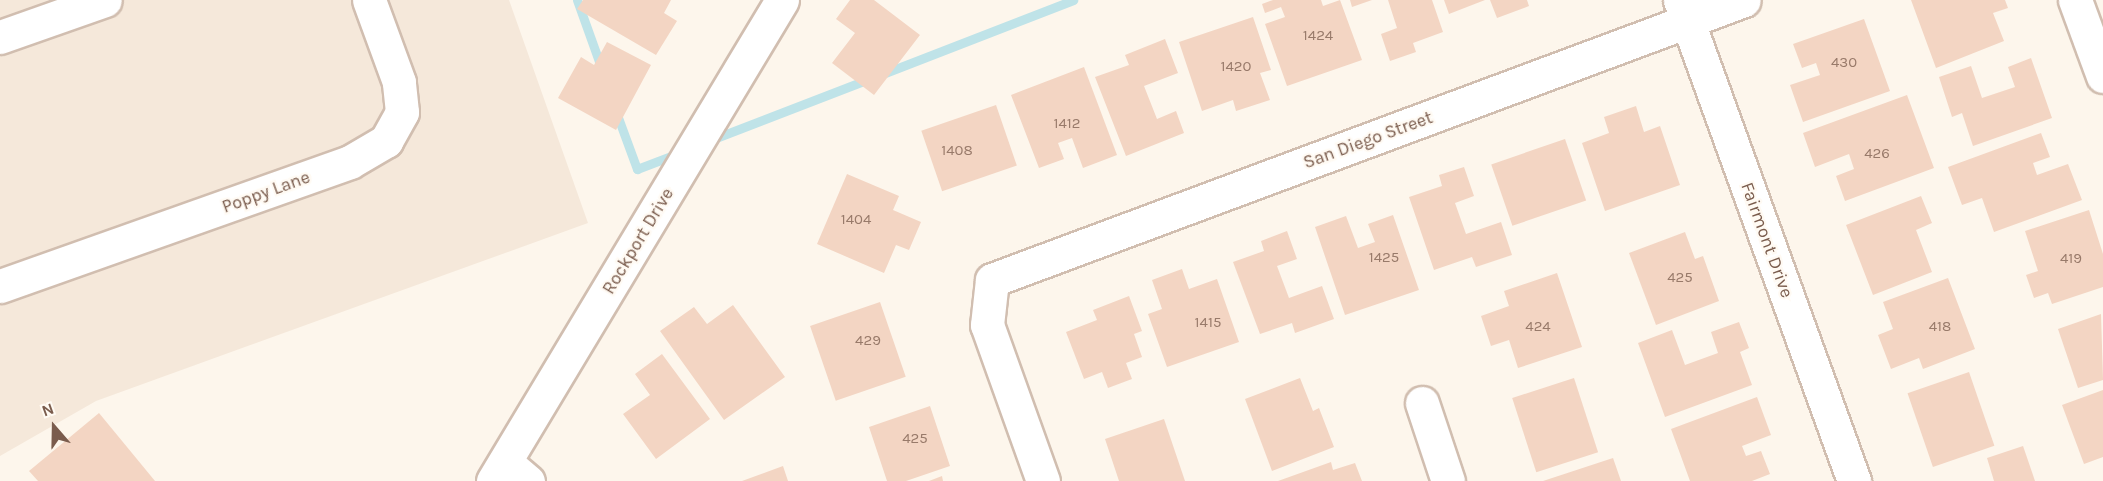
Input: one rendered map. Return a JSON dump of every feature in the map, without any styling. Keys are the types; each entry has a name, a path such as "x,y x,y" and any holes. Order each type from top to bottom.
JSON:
{"street":[{"path":"0,37 105,0"},
{"name":"Poppy Lane","path":"0,286 350,162 386,141 402,112 399,82 369,0"},
{"name":"Rockport Drive","path":"509,475 782,0"},
{"name":"San Diego Street","path":"1043,481 987,325 992,280 1683,11 1744,0"},
{"path":"2075,0 2103,76"},
{"name":"Fairmont Drive","path":"1683,11 1854,481"},
{"path":"1422,403 1448,481"}],"shaded area":[{"path":"0,0 509,0 588,223 96,401 0,456"}],"building":[{"path":"583,0 671,0 664,13 677,21 656,55 577,9"},
{"path":"850,0 874,0 920,35 874,95 832,63 855,33 836,19"},
{"path":"1273,0 1321,0 1323,6 1340,0 1362,60 1287,86 1265,24 1285,17 1281,7 1265,13 1262,4"},
{"path":"1350,0 1372,0 1352,7"},
{"path":"1388,0 1432,0 1443,32 1413,43 1416,52 1390,61 1381,34 1397,28"},
{"path":"1444,0 1485,0 1449,14"},
{"path":"1490,0 1527,0 1529,6 1497,18"},
{"path":"1911,0 2005,0 2008,8 1993,13 2004,41 1936,68"},
{"path":"1253,17 1271,70 1260,73 1270,100 1236,111 1233,100 1202,111 1179,42"},
{"path":"1864,19 1890,91 1803,122 1790,85 1820,75 1816,63 1802,68 1793,44"},
{"path":"1165,39 1178,73 1144,86 1157,119 1176,111 1184,133 1126,156 1095,77 1129,65 1125,55"},
{"path":"607,42 651,65 616,130 558,98 581,57 594,65"},
{"path":"2031,58 2052,118 1973,146 1962,113 1952,117 1939,77 1971,66 1982,98 2015,87 2008,67"},
{"path":"1084,67 1117,155 1083,168 1072,138 1058,143 1064,159 1039,168 1011,95"},
{"path":"1907,95 1934,168 1845,201 1836,176 1854,169 1849,154 1815,167 1803,133"},
{"path":"996,105 1017,166 942,191 921,131"},
{"path":"1636,106 1644,132 1660,126 1680,185 1605,211 1582,143 1609,133 1604,117"},
{"path":"2041,133 2050,157 2033,163 2037,175 2068,164 2082,200 1994,232 1982,198 1962,205 1948,167"},
{"path":"1565,139 1586,200 1512,226 1491,164"},
{"path":"1464,167 1474,196 1455,203 1466,234 1501,222 1512,255 1476,267 1472,257 1434,270 1409,197 1442,186 1439,175"},
{"path":"847,174 899,196 893,210 921,222 909,250 896,245 884,273 817,244"},
{"path":"1921,196 1932,223 1916,230 1932,272 1873,295 1846,225"},
{"path":"2089,210 2103,254 2103,287 2052,304 2048,293 2034,298 2026,275 2038,271 2025,231"},
{"path":"1393,215 1419,290 1345,315 1315,227 1346,216 1358,248 1375,242 1368,224"},
{"path":"1287,231 1297,259 1277,266 1289,298 1322,286 1334,319 1295,333 1292,323 1260,334 1233,262 1264,251 1261,241"},
{"path":"1685,232 1695,259 1703,256 1719,301 1656,325 1629,253"},
{"path":"1182,269 1189,289 1217,279 1239,342 1167,367 1148,314 1162,309 1152,280"},
{"path":"1557,273 1582,347 1518,368 1509,340 1491,346 1481,316 1509,306 1504,291"},
{"path":"1948,278 1975,349 1923,369 1919,358 1891,369 1878,335 1893,329 1883,302"},
{"path":"1129,296 1142,331 1134,334 1142,357 1126,363 1132,379 1108,388 1102,372 1084,379 1066,332 1097,320 1093,310"},
{"path":"880,302 906,377 836,401 810,326"},
{"path":"733,305 785,377 724,420 660,331 694,307 707,324"},
{"path":"2101,314 2103,380 2078,388 2058,329"},
{"path":"1739,322 1749,348 1740,352 1752,385 1665,417 1638,343 1672,330 1685,365 1718,353 1711,332"},
{"path":"662,354 710,419 656,459 623,414 650,395 635,374"},
{"path":"1969,372 1994,446 1933,467 1908,393"},
{"path":"1300,378 1313,411 1319,408 1334,447 1272,471 1245,399"},
{"path":"1574,378 1598,452 1536,472 1512,398"},
{"path":"2103,390 2103,457 2084,464 2062,405"},
{"path":"1757,397 1771,435 1742,446 1746,456 1761,451 1770,474 1752,481 1690,481 1671,429"},
{"path":"930,406 950,466 906,481 887,481 869,427"},
{"path":"99,413 155,481 38,481 29,471"},
{"path":"1164,419 1185,481 1119,481 1105,439"},
{"path":"2023,446 2035,481 1994,481 1987,458"},
{"path":"1613,458 1621,481 1543,481"},
{"path":"1331,462 1333,470 1355,463 1362,481 1278,481"},
{"path":"783,466 788,481 742,481"},
{"path":"942,476 943,481 929,481"}],"waterway":[{"path":"577,0 601,67"},
{"path":"885,73 1073,0"},
{"path":"708,141 869,79"},
{"path":"616,112 637,169 679,153"}]}
